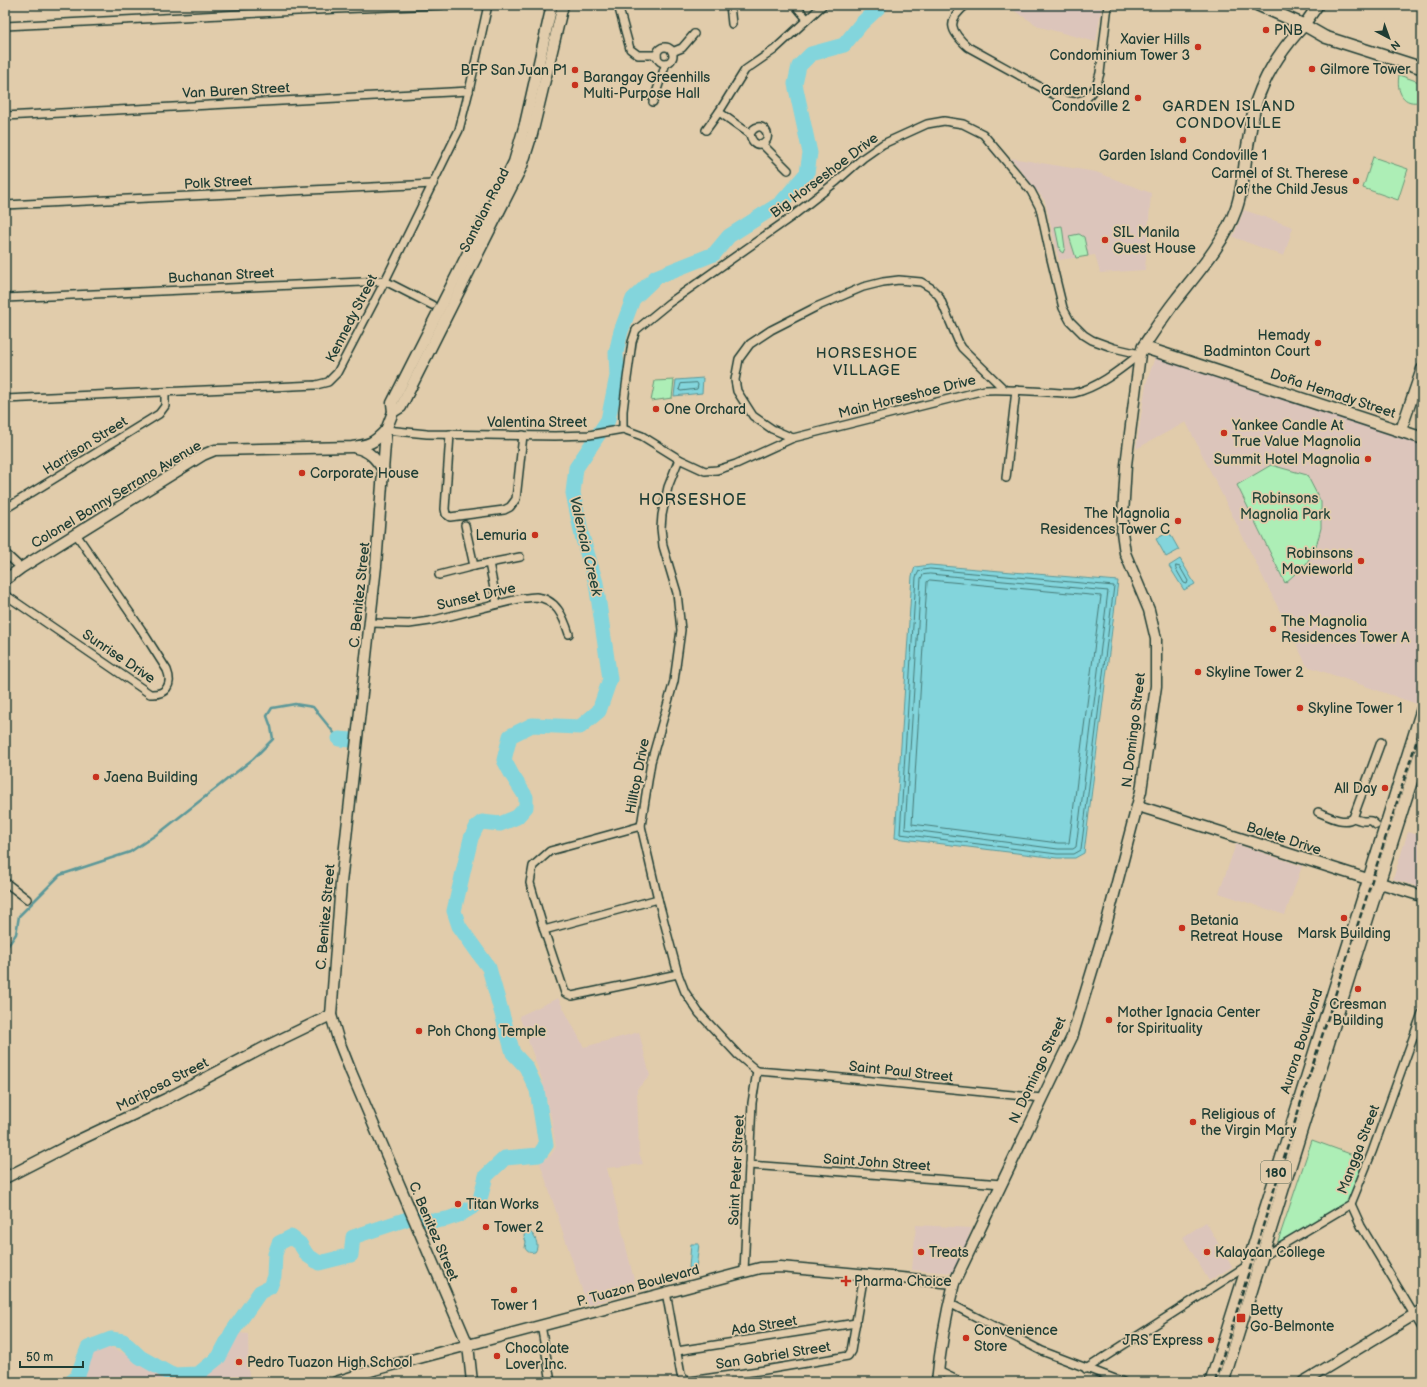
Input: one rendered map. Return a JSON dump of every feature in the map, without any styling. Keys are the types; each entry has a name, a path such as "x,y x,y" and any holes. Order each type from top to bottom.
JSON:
{"main road":[{"name":"Santolan Road","path":"386,430 393,412 392,402 516,158 552,5"},
{"name":"Santolan Road","path":"393,412 401,407 522,166 532,134 563,5"},
{"path":"1258,5 1304,25 1325,37 1422,68"},
{"name":"N. Domingo Street","path":"938,1382 938,1371 949,1303 954,1283 1072,1037 1106,925 1138,806 1156,686 1156,639 1149,610 1125,553 1122,532 1126,465 1141,350 1160,320 1206,261 1226,232 1236,208 1242,184 1256,102 1262,87 1276,62 1318,5"},
{"name":"Doña Hemady Street","path":"1141,350 1401,430 1422,438"},
{"path":"1401,430 1422,369"},
{"name":"Colonel Bonny Serrano Avenue","path":"5,580 21,568 187,464 215,450 352,447 367,445 373,442 386,430"},
{"name":"C. Benitez Street","path":"386,430 376,566 341,883 331,1015 338,1039 351,1072 468,1345 472,1382"},
{"path":"352,447 364,450 372,455 384,471"},
{"name":"Aurora Boulevard","path":"1223,1382 1262,1257 1374,881 1380,826 1422,710"},
{"name":"Aurora Boulevard","path":"1211,1382 1246,1266 1374,881 1422,748"},
{"name":"Balete Drive","path":"1138,806 1422,896"},
{"name":"Mariposa Street","path":"5,1178 77,1141 166,1099 269,1045 331,1015"},
{"name":"P. Tuazon Boulevard","path":"336,1382 374,1370 541,1325 760,1268 780,1267 954,1283"},
{"path":"1303,1382 1418,1312"},
{"path":"463,1334 479,1342"}],"street":[{"path":"5,26 337,7 442,5"},
{"name":"Kennedy Street","path":"5,399 316,385 328,382 337,373 385,281 459,130 488,5"},
{"path":"730,5 732,24"},
{"path":"795,5 807,20"},
{"path":"706,130 719,112 744,70 774,50 823,5"},
{"path":"966,5 957,12 953,19 952,26 957,37 968,47 1064,100 1075,102 1086,99 1097,84 1108,5"},
{"path":"618,6 630,49 638,55 657,55"},
{"path":"672,52 682,48 694,34"},
{"path":"653,102 666,63 673,57 670,49 665,47 658,51 657,55"},
{"path":"657,55 660,61 666,63"},
{"name":"Van Buren Street","path":"5,116 469,91"},
{"path":"719,112 750,134 751,139 754,142 762,144 788,170"},
{"name":"Big Horseshoe Drive","path":"624,429 623,411 626,386 632,342 636,330 669,303 790,218 837,181 863,158 883,144 927,124 944,121 963,124 983,134 1031,191 1040,208 1063,308 1070,321 1084,335 1092,340 1114,348 1141,350"},
{"path":"750,134 756,127 762,127 766,130 768,136 766,141 762,144"},
{"name":"Polk Street","path":"5,205 433,184"},
{"path":"793,438 772,429 753,416 737,391 735,380 739,359 750,344 788,320 863,287 883,282 899,280 921,282 931,288 939,296 962,348 1004,389"},
{"name":"Buchanan Street","path":"5,298 385,281 432,304"},
{"name":"Main Horseshoe Drive","path":"679,459 705,471 717,470 736,464 793,438 985,390 1004,389 1073,393 1086,388 1120,370 1141,350"},
{"path":"1006,478 1016,390"},
{"name":"Harrison Street","path":"5,509 159,414 165,406 165,392"},
{"path":"624,429 642,436 679,459"},
{"name":"Valentina Street","path":"386,430 426,434 589,435 624,429"},
{"path":"450,434 445,509 446,514 450,517 504,510 513,503 516,499 523,435"},
{"name":"Hilltop Drive","path":"679,459 668,487 662,515 661,528 663,546 677,593 682,630 674,681 651,762 641,826 658,899 678,974 685,992 699,1013 738,1055 757,1071"},
{"path":"465,525 474,566"},
{"name":"Sunrise Drive","path":"5,596 150,694 157,695 162,693 168,686 169,677 164,665 76,534"},
{"path":"5,553 21,568"},
{"name":"Sunset Drive","path":"438,575 520,557"},
{"path":"489,563 497,604"},
{"name":"Sunset Drive","path":"370,623 409,624 430,621 523,598 537,597 546,599 563,616 569,634"},
{"path":"1318,812 1345,821 1350,821 1353,818 1381,742"},
{"path":"1353,818 1364,821 1366,825 1369,826 1380,826"},
{"path":"641,826 550,851 533,866 530,883 565,993 572,996 678,974"},
{"path":"5,882 27,899"},
{"path":"544,930 658,899"},
{"name":"Mangga Street","path":"1086,1368 1246,1266 1351,1204 1372,1152 1422,1013"},
{"name":"Saint Paul Street","path":"757,1071 1042,1098"},
{"name":"Saint Peter Street","path":"744,1271 752,1103 757,1071"},
{"name":"Saint John Street","path":"750,1165 1002,1184"},
{"path":"1351,1204 1361,1226 1418,1312 1422,1328"},
{"name":"San Gabriel Street","path":"666,1292 681,1375 685,1380 690,1381 848,1356 851,1351 864,1274"},
{"path":"949,1303 1042,1351 1123,1382"},
{"name":"Ada Street","path":"677,1351 856,1323"},
{"path":"541,1325 551,1382"},
{"path":"938,1371 961,1382"}],"shaded area":[{"path":"1005,5 1102,5 1096,42 1040,27"},
{"path":"1011,158 1096,172 1151,193 1145,270 1100,273 1095,255 1059,260 1045,201"},
{"path":"1244,210 1293,227 1284,256 1233,237"},
{"path":"1155,357 1422,443 1422,689 1417,704 1307,666 1186,422 1136,449 1146,384"},
{"path":"1408,832 1422,836 1422,888 1393,879"},
{"path":"1236,844 1302,866 1285,915 1219,893"},
{"path":"558,998 584,1047 639,1032 650,1076 637,1089 639,1153 643,1164 607,1168 637,1292 587,1305 540,1163 550,1156 556,1147 542,1079 519,1016"},
{"name":"Kalayaan College","path":"1206,1222 1232,1267 1209,1281 1183,1237"},
{"path":"916,1225 972,1228 954,1273 912,1270"},
{"path":"232,1332 248,1334 249,1382 174,1382 198,1377 220,1359"},
{"path":"105,1345 120,1351 174,1382 75,1382 86,1368 86,1361 95,1348"}],"green space":[{"path":"1399,75 1422,83 1422,101 1410,102 1402,96 1398,81"},
{"path":"1373,157 1408,169 1398,200 1363,188"},
{"path":"1062,226 1065,248 1063,253 1060,251 1055,227"},
{"path":"1079,234 1084,237 1088,256 1076,258 1069,236"},
{"path":"674,380 672,398 651,401 655,381"},
{"name":"Robinsons Magnolia Park","path":"1271,465 1307,475 1321,502 1321,528 1316,547 1306,564 1285,583 1237,485"},
{"path":"1312,1140 1364,1159 1348,1202 1277,1244"}],"water":[{"path":"703,378 702,393 674,396 676,380"},
{"path":"1169,532 1179,550 1166,557 1156,539"},
{"path":"1180,559 1195,584 1184,590 1169,566"},
{"path":"930,565 1118,581 1084,853 1075,858 1057,858 895,838 912,576 915,567"},
{"path":"529,1231 533,1235 537,1244 535,1252 529,1252 525,1248 526,1242 524,1236 525,1233"},
{"path":"691,1244 699,1244 696,1268 689,1268"}],"waterway":[{"name":"Valencia Creek","path":"71,1382 77,1377 88,1348 111,1339 123,1341 140,1357 172,1375 198,1374 219,1357 232,1332 260,1292 270,1287 274,1276 275,1254 279,1243 291,1237 300,1244 307,1255 319,1263 351,1255 353,1237 413,1217 435,1221 459,1215 479,1203 486,1176 505,1158 539,1155 546,1145 537,1090 526,1067 513,1053 489,968 459,926 454,911 471,838 477,826 482,822 500,824 517,817 526,807 526,797 504,760 510,736 532,725 580,727 599,711 610,679 596,583 582,536 573,493 576,468 608,420 617,376 616,353 621,331 633,299 656,277 714,254 729,236 781,203 807,173 810,153 795,84 799,66 811,54 844,45 861,24 881,5"},
{"path":"5,950 16,934 19,916 60,875 130,852 163,830 253,759 273,739 267,716 272,708 295,704 313,707 339,739"},
{"path":"339,739 352,740"}],"railway":[{"path":"1215,1382 1306,1086 1422,724"}],"place":[{"name":"PNB","path":"1266,30"},
{"name":"Xavier Hills Condominium Tower 3","path":"1198,47"},
{"name":"Gilmore Tower","path":"1312,69"},
{"name":"BFP San Juan P1","path":"575,70"},
{"name":"Barangay Greenhills Multi-Purpose Hall","path":"575,85"},
{"name":"Garden Island Condoville 2","path":"1138,98"},
{"name":"Garden Island Condoville 1","path":"1183,140"},
{"name":"Carmel of St. Therese of the Child Jesus","path":"1356,181"},
{"name":"SIL Manila Guest House","path":"1105,240"},
{"name":"Hemady Badminton Court","path":"1318,343"},
{"name":"One Orchard","path":"656,409"},
{"name":"Yankee Candle At True Value Magnolia","path":"1224,433"},
{"name":"Summit Hotel Magnolia","path":"1368,459"},
{"name":"Corporate House","path":"302,473"},
{"name":"The Magnolia Residences Tower C","path":"1178,521"},
{"name":"Lemuria","path":"535,535"},
{"name":"Robinsons Movieworld","path":"1361,561"},
{"name":"The Magnolia Residences Tower A","path":"1273,629"},
{"name":"Skyline Tower 2","path":"1198,672"},
{"name":"Skyline Tower 1","path":"1300,708"},
{"name":"Jaena Building","path":"96,777"},
{"name":"All Day","path":"1385,788"},
{"name":"Marsk Building","path":"1344,918"},
{"name":"Betania Retreat House","path":"1182,928"},
{"name":"Cresman Building","path":"1358,989"},
{"name":"Mother Ignacia Center for Spirituality","path":"1109,1020"},
{"name":"Poh Chong Temple","path":"419,1031"},
{"name":"Religious of the Virgin Mary","path":"1193,1122"},
{"name":"Titan Works","path":"458,1204"},
{"name":"Tower 2","path":"486,1227"},
{"name":"Treats","path":"921,1252"},
{"name":"Kalayaan College","path":"1207,1252"},
{"name":"Pharma Choice","path":"846,1281"},
{"name":"Tower 1","path":"514,1290"},
{"name":"Betty Go-Belmonte","path":"1241,1318"},
{"name":"Convenience Store","path":"966,1338"},
{"name":"JRS Express","path":"1211,1340"},
{"name":"Chocolate Lover Inc.","path":"497,1356"},
{"name":"Pedro Tuazon High School","path":"239,1362"}],"district":[{"name":"GARDEN ISLAND CONDOVILLE","path":"1229,114"},
{"name":"HORSESHOE VILLAGE","path":"867,362"},
{"name":"HORSESHOE","path":"693,499"}]}
